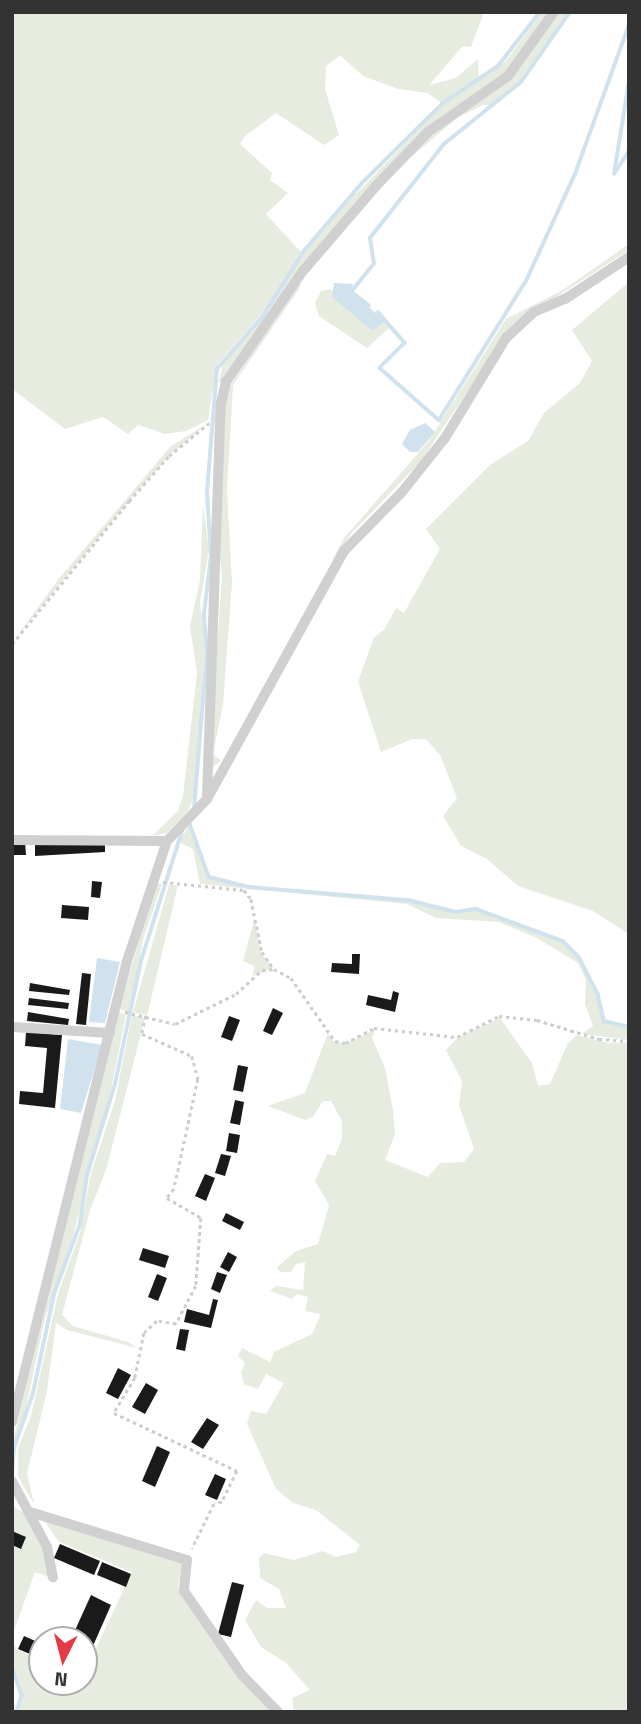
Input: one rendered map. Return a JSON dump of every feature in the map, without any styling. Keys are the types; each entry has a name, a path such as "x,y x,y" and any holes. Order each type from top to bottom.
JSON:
{"street":[{"path":"206,799 221,403 226,382 303,271 376,186 428,132 508,76 554,12"},
{"path":"12,1422 116,1010 167,841 206,799 344,551 401,492 445,438 506,338 534,312 565,299 629,257"},
{"path":"12,840 167,841"},
{"path":"12,1027 110,1033"},
{"path":"12,1481 47,1547 53,1577"},
{"path":"30,1512 187,1560 184,1591 242,1675 278,1712"}],"path":[{"path":"12,644 169,456 211,422"},
{"path":"170,884 244,890 251,899 262,952 274,969 291,978 335,1041 345,1042 374,1028 457,1037 499,1016 537,1020 599,1039 629,1041"},
{"path":"116,1010 175,1024 236,995 262,970 274,969"},
{"path":"146,1016 142,1034 180,1047 192,1056 198,1079 174,1189 167,1198 201,1218 196,1286 176,1324 157,1321 144,1333 135,1378 114,1413 237,1471 222,1502 214,1504 187,1560"}],"shaded area":[{"path":"12,12 484,12 471,47 463,46 429,85 456,78 478,59 479,79 441,103 428,93 398,89 363,76 340,55 326,66 325,89 339,135 324,145 276,113 244,137 240,144 272,173 270,180 288,193 266,214 301,252 266,309 217,365 208,420 186,431 165,434 138,425 128,434 103,417 65,429 12,389"},
{"path":"542,12 551,12 507,74 445,117 355,206 225,381 218,383 225,357 267,314 303,255 352,198 443,105 506,61"},
{"path":"557,12 568,12 519,81 493,105 483,105 457,118 410,158 433,131 488,95"},
{"path":"629,244 629,250 511,326 421,461 351,534 332,561 344,538 428,442 506,319 563,290"},
{"path":"302,278 299,289 233,385 227,490 232,583 223,704 213,754 221,761 212,767 209,763 222,576 218,540 225,394"},
{"path":"629,282 629,934 593,911 518,886 487,859 461,846 443,816 457,798 440,755 426,739 412,739 381,752 358,682 374,637 384,630 396,608 404,613 440,549 426,529 491,464 528,441 544,413 580,383 592,361 572,330"},
{"path":"330,289 373,331 385,321 391,326 367,348 319,316 315,303 321,291"},
{"path":"208,423 169,456 12,643 58,580 170,447"},
{"path":"203,506 209,550 200,602 205,645 194,797 188,811 167,833 152,836 178,811 183,796 197,673 190,626 200,580"},
{"path":"189,825 209,878 249,887 409,900 456,913 476,909 562,942 578,957 597,994 604,1022 629,1027 629,1040 582,1034 593,1026 585,1004 586,980 578,963 537,938 499,922 436,918 407,904 200,884 193,849 179,842"},
{"path":"156,883 162,884 143,940 128,1012 119,1009"},
{"path":"169,885 178,885 147,1016 133,1012"},
{"path":"255,917 261,953 273,968 253,976 254,966 243,961"},
{"path":"118,1012 126,1015 110,1094 67,1259 45,1318 23,1422 12,1445"},
{"path":"132,1015 145,1018 106,1170 90,1210 62,1315 73,1326 128,1342 137,1348 67,1330 56,1323 47,1391 27,1474 34,1504 18,1476 18,1448 31,1416 58,1294 80,1233 91,1173 115,1101"},
{"path":"500,1018 532,1063 538,1086 550,1084 568,1043 577,1035 608,1043 629,1042 629,1712 294,1712 292,1698 310,1690 286,1663 261,1647 245,1620 256,1600 267,1608 286,1608 279,1589 260,1578 259,1558 264,1553 294,1560 323,1551 336,1557 356,1552 360,1545 316,1510 293,1503 276,1489 247,1424 251,1411 266,1414 284,1383 266,1374 258,1389 244,1384 241,1373 245,1363 238,1356 242,1348 270,1362 274,1352 312,1334 321,1314 305,1311 308,1297 297,1294 292,1299 270,1291 276,1286 303,1290 305,1262 296,1264 291,1272 280,1272 277,1267 296,1251 318,1244 329,1205 315,1181 327,1154 335,1156 342,1139 342,1121 331,1101 323,1101 313,1117 305,1120 268,1106 305,1093 328,1033 333,1041 345,1044 375,1030 372,1038 385,1068 395,1134 385,1160 428,1177 440,1163 464,1162 474,1149 459,1105 462,1081 446,1050 457,1038"},
{"path":"13,1506 29,1516 45,1548 52,1578 35,1572 12,1636"},
{"path":"41,1516 182,1563 178,1588 220,1648 275,1712 18,1712 23,1694 12,1659 12,1639 16,1649 28,1655 28,1696 98,1696 98,1644 132,1572 59,1542"}],"water":[{"path":"334,283 353,284 351,292 385,321 373,331 332,297"},
{"path":"425,423 435,432 418,452 410,452 402,444 410,430"},
{"path":"97,958 120,962 105,1023 89,1022"},
{"path":"68,1039 102,1045 81,1113 60,1109"}],"building":[{"path":"25,841 26,855 12,855 12,842"},
{"path":"35,841 105,841 105,852 35,856"},
{"path":"92,881 102,882 100,898 91,897"},
{"path":"62,905 89,907 88,920 61,918"},
{"path":"352,954 360,954 359,974 331,972 332,963 352,964"},
{"path":"82,973 91,974 86,1025 76,1024"},
{"path":"30,983 70,990 69,995 29,991"},
{"path":"393,991 399,993 395,1012 366,1005 368,995 391,1000"},
{"path":"29,998 69,1003 68,1009 28,1005"},
{"path":"273,1008 283,1013 272,1035 263,1031"},
{"path":"28,1012 69,1019 68,1025 27,1021"},
{"path":"229,1016 240,1020 232,1041 221,1037"},
{"path":"26,1032 62,1035 55,1108 19,1104 20,1091 43,1093 47,1048 25,1046"},
{"path":"238,1065 248,1067 243,1092 233,1090"},
{"path":"235,1100 244,1102 240,1125 230,1123"},
{"path":"229,1133 240,1135 237,1153 226,1151"},
{"path":"221,1154 231,1156 225,1176 215,1173"},
{"path":"205,1174 215,1178 206,1201 195,1196"},
{"path":"226,1213 244,1222 240,1230 222,1221"},
{"path":"143,1248 169,1256 165,1268 139,1260"},
{"path":"228,1252 237,1257 229,1272 220,1267"},
{"path":"217,1272 227,1275 220,1293 211,1289"},
{"path":"157,1274 167,1278 158,1301 148,1297"},
{"path":"213,1299 218,1300 211,1328 184,1322 187,1309 209,1315"},
{"path":"180,1329 189,1330 185,1351 176,1349"},
{"path":"118,1368 131,1375 118,1399 106,1393"},
{"path":"146,1383 158,1390 145,1414 132,1407"},
{"path":"207,1418 219,1425 203,1449 191,1442"},
{"path":"157,1446 170,1452 155,1487 142,1481"},
{"path":"215,1474 226,1479 217,1500 205,1495"},
{"path":"12,1531 26,1537 21,1549 12,1545"},
{"path":"60,1544 100,1561 94,1575 54,1558"},
{"path":"102,1562 131,1574 126,1587 97,1575"},
{"path":"232,1582 244,1585 231,1637 218,1634"},
{"path":"91,1595 111,1605 98,1635 98,1626 77,1626"},
{"path":"24,1636 28,1638 28,1653 18,1649"}],"waterway":[{"path":"194,809 207,652 204,614 211,556 207,492 217,369 263,316 304,251 362,183 442,104 498,66 540,12"},
{"path":"369,306 351,292 374,264 370,238 444,144 521,82 570,12"},
{"path":"378,312 405,343 380,368 439,420 526,281 575,174 629,25"},
{"path":"614,174 629,81"},
{"path":"614,174 629,151"},
{"path":"189,821 209,877 249,887 408,900 456,912 476,909 563,941 579,957 598,994 604,1021 629,1027"},
{"path":"12,1475 14,1448 33,1393 54,1294 80,1224 87,1175 115,1084 141,961 182,831"},
{"path":"12,1665 22,1695 17,1712"}]}
